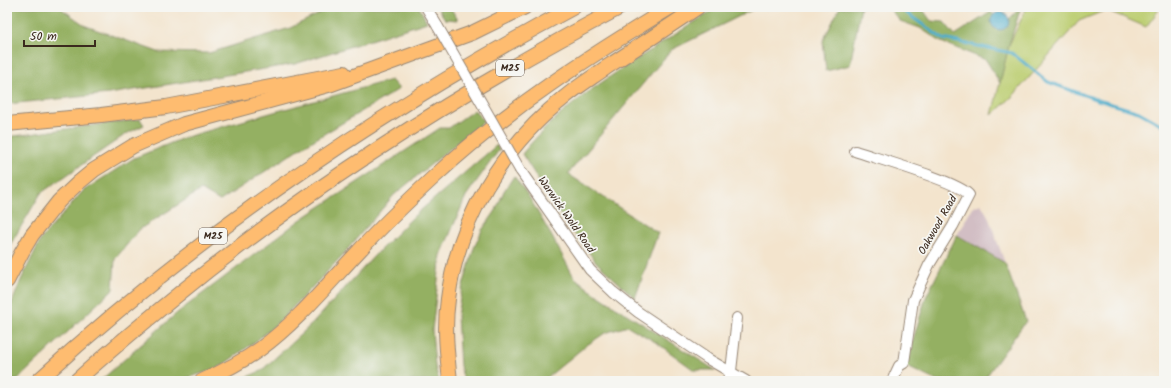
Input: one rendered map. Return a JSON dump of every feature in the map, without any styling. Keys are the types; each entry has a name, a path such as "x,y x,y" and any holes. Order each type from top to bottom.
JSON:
{"highway":[{"path":"7,281 32,235 59,201 94,170 133,146 184,124 332,84 472,33 525,7"},
{"name":"M25","path":"38,381 89,335 156,280 199,246 282,185 359,133 426,91 476,61 574,7"},
{"name":"M25","path":"76,381 196,280 270,223 318,189 401,133 467,92 621,7"},
{"path":"202,381 239,362 260,349 280,333 409,201 442,170 502,120 551,83 596,53 671,7"},
{"path":"450,381 446,328 452,273 458,249 476,205 502,163 535,123 565,96 698,7"},
{"path":"7,124 166,107 328,75 374,68"}],"street":[{"name":"Warwick Wold Road","path":"426,7 520,170 590,270 613,292 638,312 708,359 729,376 746,381"},
{"name":"Oakwood Road","path":"855,151 948,182 967,192 969,195 953,226 929,265 913,300 904,363 899,366 892,381"},
{"path":"729,376 737,318"}],"shaded area":[{"path":"981,204 988,216 1005,263 957,235 973,207"}],"green space":[{"path":"7,7 59,7 86,26 158,52 209,53 290,28 333,7 419,7 427,22 295,64 109,94 7,104"},
{"path":"437,7 450,7 458,20 445,19"},
{"path":"718,7 758,7 671,50 568,174 658,233 635,298 597,263 563,219 522,154 563,112 594,88"},
{"path":"840,7 861,7 850,65 826,71 823,41"},
{"path":"888,7 921,7 931,21 944,22 955,35 991,12 994,15 991,21 1006,27 1009,19 1021,7 1009,45 1000,83 986,60 941,42 920,28 900,21"},
{"path":"1027,7 1161,7 1146,27 1106,10 1079,21 1013,96 992,115 1009,45"},
{"path":"391,80 399,89 299,149 220,201 201,190 140,229 115,259 113,289 16,381 7,381 7,315 21,280 41,239 83,191 134,158 186,137"},
{"path":"474,110 484,121 394,195 340,258 280,321 256,341 217,369 176,381 100,381 177,313 300,220 440,128 449,128"},
{"path":"140,119 144,125 126,134 41,193 7,250 7,137"},
{"path":"497,145 499,150 466,196 441,255 432,330 435,366 439,381 237,381 261,371 313,323 375,255 414,216"},
{"path":"514,176 529,197 574,277 590,290 715,370 694,370 657,343 628,326 605,333 584,347 543,381 464,381 460,366 457,316 461,293 474,248 482,230 495,212 504,191"},
{"path":"957,235 1005,263 1026,321 983,381 937,381 905,366 926,297"}],"water":[{"path":"1000,12 1006,15 1009,21 1006,27 1000,30 994,27 991,21 994,15"}],"waterway":[{"path":"898,7 943,39 1012,53 1048,82 1098,100 1139,112 1164,126"}]}
